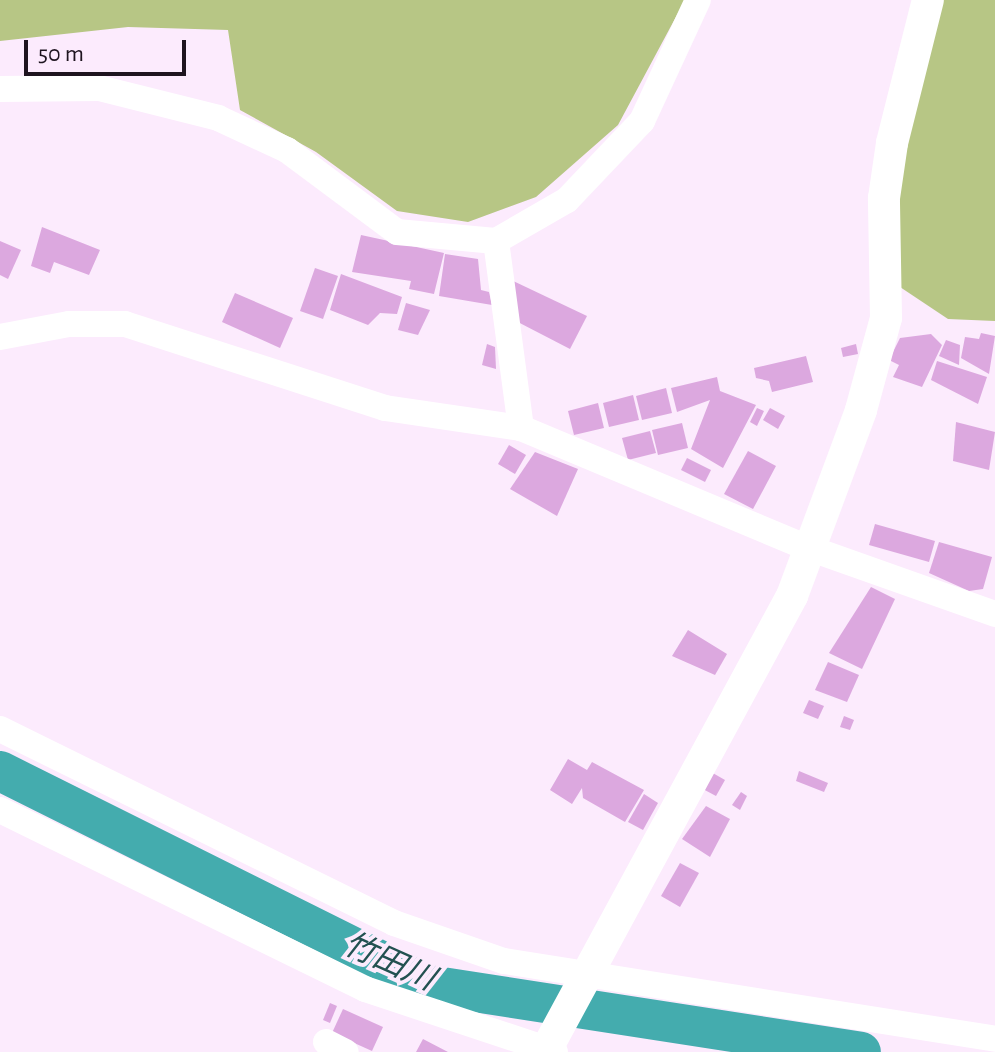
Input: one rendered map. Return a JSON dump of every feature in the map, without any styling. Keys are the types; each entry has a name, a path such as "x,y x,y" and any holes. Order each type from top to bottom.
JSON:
{"street":[{"path":"0,89 99,88 218,118 287,150 397,232 496,241 567,200 642,121 698,0"},
{"path":"0,810 365,989 548,1050 580,981 792,596 806,547 861,410 886,318 884,198 928,0"},
{"path":"496,241 521,428"},
{"path":"0,337 69,324 125,324 385,408 521,428 806,547 995,614"},
{"path":"0,729 394,923 504,961 580,981 995,1039"}],"green space":[{"path":"0,0 685,0 618,125 536,197 468,222 397,211 316,152 240,110 228,30 128,27 0,41"},
{"path":"934,0 995,0 995,321 948,319 894,283 897,142"}],"building":[{"path":"42,227 100,250 89,275 54,262 50,273 31,266"},
{"path":"361,235 444,253 434,294 409,289 411,281 352,272"},
{"path":"0,241 21,250 8,279 0,275"},
{"path":"445,254 478,259 481,290 489,292 492,305 439,296"},
{"path":"315,268 338,276 323,319 300,311"},
{"path":"341,274 402,297 397,314 380,313 368,325 330,310"},
{"path":"509,279 587,316 570,349 512,319"},
{"path":"235,293 293,318 280,348 222,322"},
{"path":"406,303 430,310 418,335 398,330"},
{"path":"981,333 995,336 989,374 961,358 965,337 979,339"},
{"path":"931,334 942,345 922,387 893,377 899,365 889,360 900,338"},
{"path":"946,340 960,345 959,365 939,356"},
{"path":"487,344 495,347 496,369 482,365"},
{"path":"856,344 858,354 843,357 841,348"},
{"path":"806,356 813,382 772,392 769,381 756,378 754,368"},
{"path":"937,361 987,377 978,404 931,380"},
{"path":"717,377 720,391 756,405 723,468 691,449 710,400 677,412 671,388"},
{"path":"666,388 672,413 642,420 636,396"},
{"path":"633,395 639,420 609,427 603,403"},
{"path":"598,403 604,428 574,435 568,411"},
{"path":"757,408 764,411 757,426 750,422"},
{"path":"770,408 785,416 778,429 763,420"},
{"path":"956,422 995,432 989,470 953,461"},
{"path":"682,423 688,448 658,455 652,430"},
{"path":"650,431 656,453 628,460 622,438"},
{"path":"509,445 526,455 515,474 498,464"},
{"path":"748,451 776,466 753,509 724,494"},
{"path":"535,452 578,469 557,516 510,489"},
{"path":"687,458 711,470 705,482 681,470"},
{"path":"875,524 935,541 929,562 869,545"},
{"path":"939,542 992,557 983,589 969,591 929,573"},
{"path":"871,587 895,599 862,669 829,653"},
{"path":"688,630 727,654 715,675 672,656"},
{"path":"828,662 859,675 847,702 815,690"},
{"path":"809,700 824,706 818,719 803,713"},
{"path":"844,716 854,720 850,730 840,727"},
{"path":"568,759 587,770 592,762 644,790 625,822 583,798 582,788 572,804 550,790"},
{"path":"799,771 828,783 824,792 796,781"},
{"path":"711,772 725,780 716,796 701,788"},
{"path":"741,792 747,796 740,810 732,805"},
{"path":"644,794 658,803 643,830 628,822"},
{"path":"706,806 730,819 710,857 682,839"},
{"path":"680,863 699,873 680,907 661,896"},
{"path":"330,1003 337,1006 330,1023 323,1020"},
{"path":"343,1009 383,1027 372,1051 332,1033"},
{"path":"423,1039 448,1052 416,1052"}],"waterway":[{"name":"竹田川","path":"0,771 429,985 861,1052"}]}
